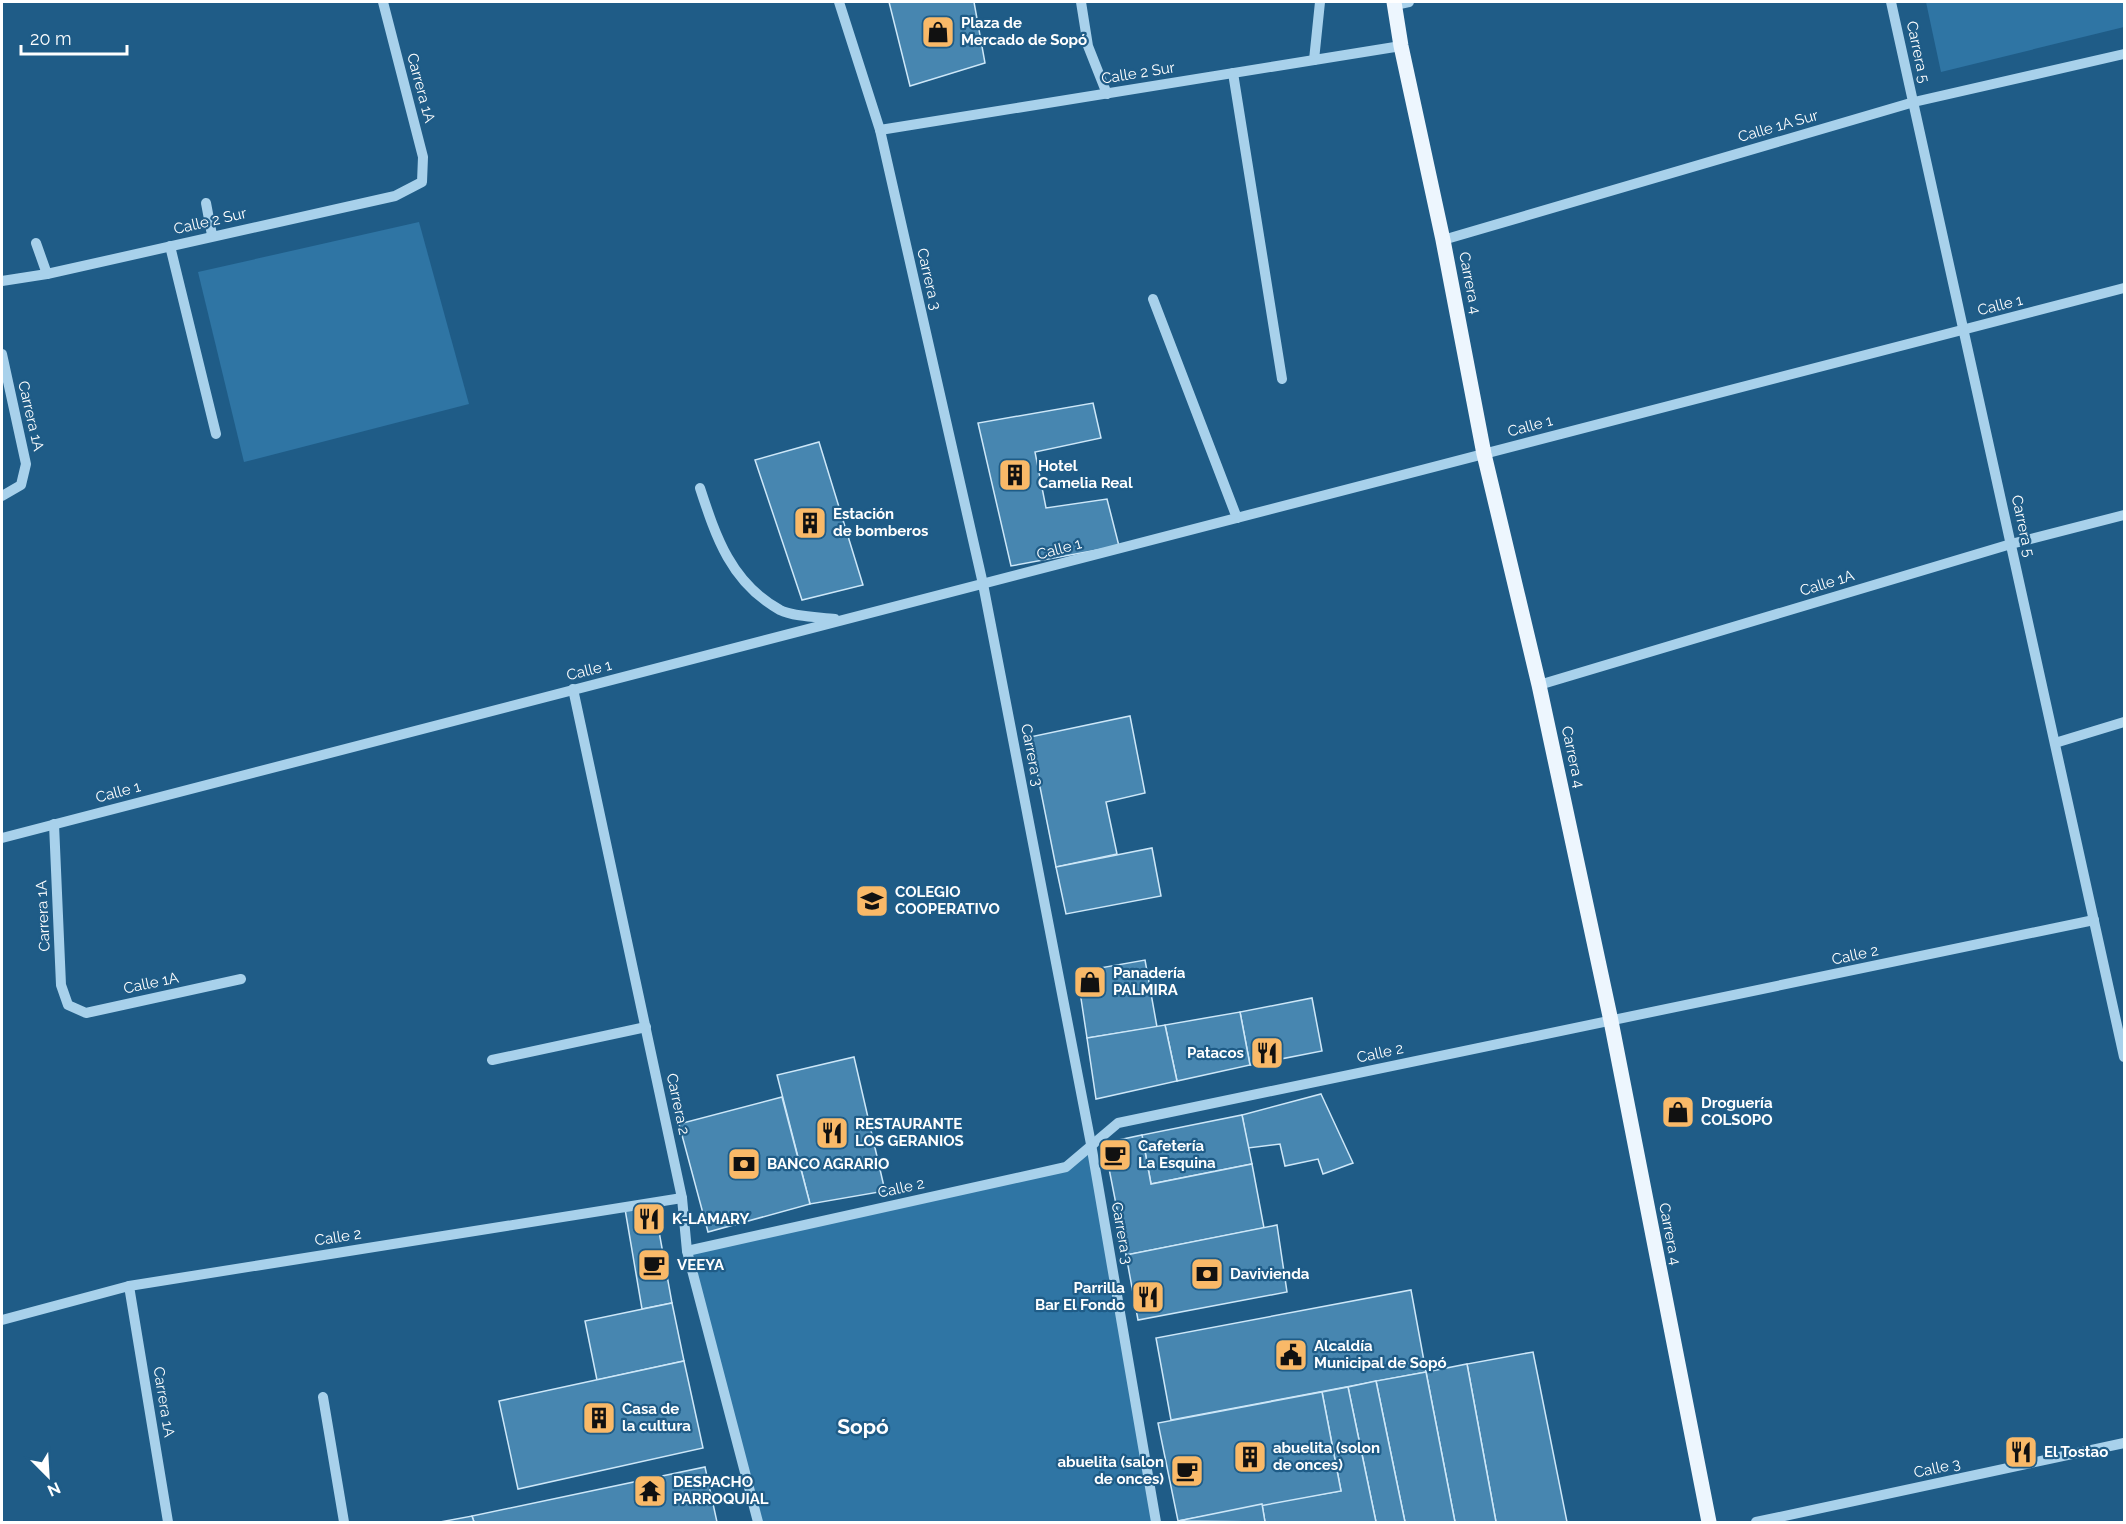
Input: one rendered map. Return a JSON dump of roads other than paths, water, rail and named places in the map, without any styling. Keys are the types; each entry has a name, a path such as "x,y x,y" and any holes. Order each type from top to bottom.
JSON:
{"main road":[{"name":"Carrera 4","path":"1399,3 1401,46 1443,240 1484,454 1539,685 1611,1021 1708,1522"}],"street":[{"name":"Carrera 1A","path":"383,2 423,157 422,182"},
{"name":"Carrera 3","path":"839,2 880,130 983,584 1091,1144 1156,1522"},
{"path":"1082,2 1088,46 1107,94"},
{"path":"1314,60 1320,2"},
{"name":"Carrera 5","path":"1891,2 2094,920 2121,1022 2124,1057"},
{"name":"Calle 2 Sur","path":"880,130 1401,46"},
{"name":"Calle 1A Sur","path":"1443,240 1914,102 2124,54"},
{"path":"1233,73 1282,378"},
{"name":"Calle 2 Sur","path":"2,281 47,274 212,235 395,196 422,182"},
{"path":"206,203 212,235"},
{"path":"36,243 47,274"},
{"path":"170,246 216,434"},
{"name":"Calle 1","path":"2,838 2124,288"},
{"path":"1153,299 1237,518"},
{"name":"Carrera 1A","path":"2,354 26,464 21,485 2,496"},
{"path":"700,488 718,542 745,582 782,611 842,620"},
{"name":"Calle 1A","path":"1539,685 2011,544 2124,515"},
{"name":"Carrera 2","path":"573,690 682,1198 687,1251 758,1522"},
{"path":"2055,743 2124,722"},
{"name":"Carrera 1A","path":"54,824 61,985 68,1005"},
{"name":"Calle 2","path":"687,1251 1066,1167 1118,1123 2094,920"},
{"name":"Calle 1A","path":"68,1005 86,1012 241,979"},
{"path":"492,1060 646,1027"},
{"name":"Calle 2","path":"2,1320 129,1286 682,1198"},
{"name":"Carrera 1A","path":"129,1286 168,1522"},
{"path":"323,1397 344,1522"},
{"name":"Calle 3","path":"1756,1522 2124,1443"}],"place":[{"name":"Plaza de Mercado de Sopó","path":"938,32"},
{"name":"Hotel Camelia Real","path":"1015,475"},
{"name":"Estación de bomberos","path":"810,523"},
{"name":"COLEGIO COOPERATIVO","path":"872,901"},
{"name":"Panadería PALMIRA","path":"1090,982"},
{"name":"Patacos","path":"1267,1053"},
{"name":"Droguería COLSOPO","path":"1678,1112"},
{"name":"RESTAURANTE LOS GERANIOS","path":"832,1133"},
{"name":"Cafetería La Esquina","path":"1115,1155"},
{"name":"BANCO AGRARIO","path":"744,1164"},
{"name":"K-LAMARY","path":"649,1219"},
{"name":"VEEYA","path":"654,1265"},
{"name":"Davivienda","path":"1207,1274"},
{"name":"Parrilla Bar El Fondo","path":"1148,1297"},
{"name":"Alcaldía Municipal de Sopó","path":"1291,1355"},
{"name":"Casa de la cultura","path":"599,1418"},
{"name":"El Tostao","path":"2021,1452"},
{"name":"abuelita (solon de onces)","path":"1250,1457"},
{"name":"abuelita (salon de onces)","path":"1187,1471"},
{"name":"DESPACHO PARROQUIAL","path":"650,1491"}],"district":[{"name":"Sopó","path":"863,1427"}]}
